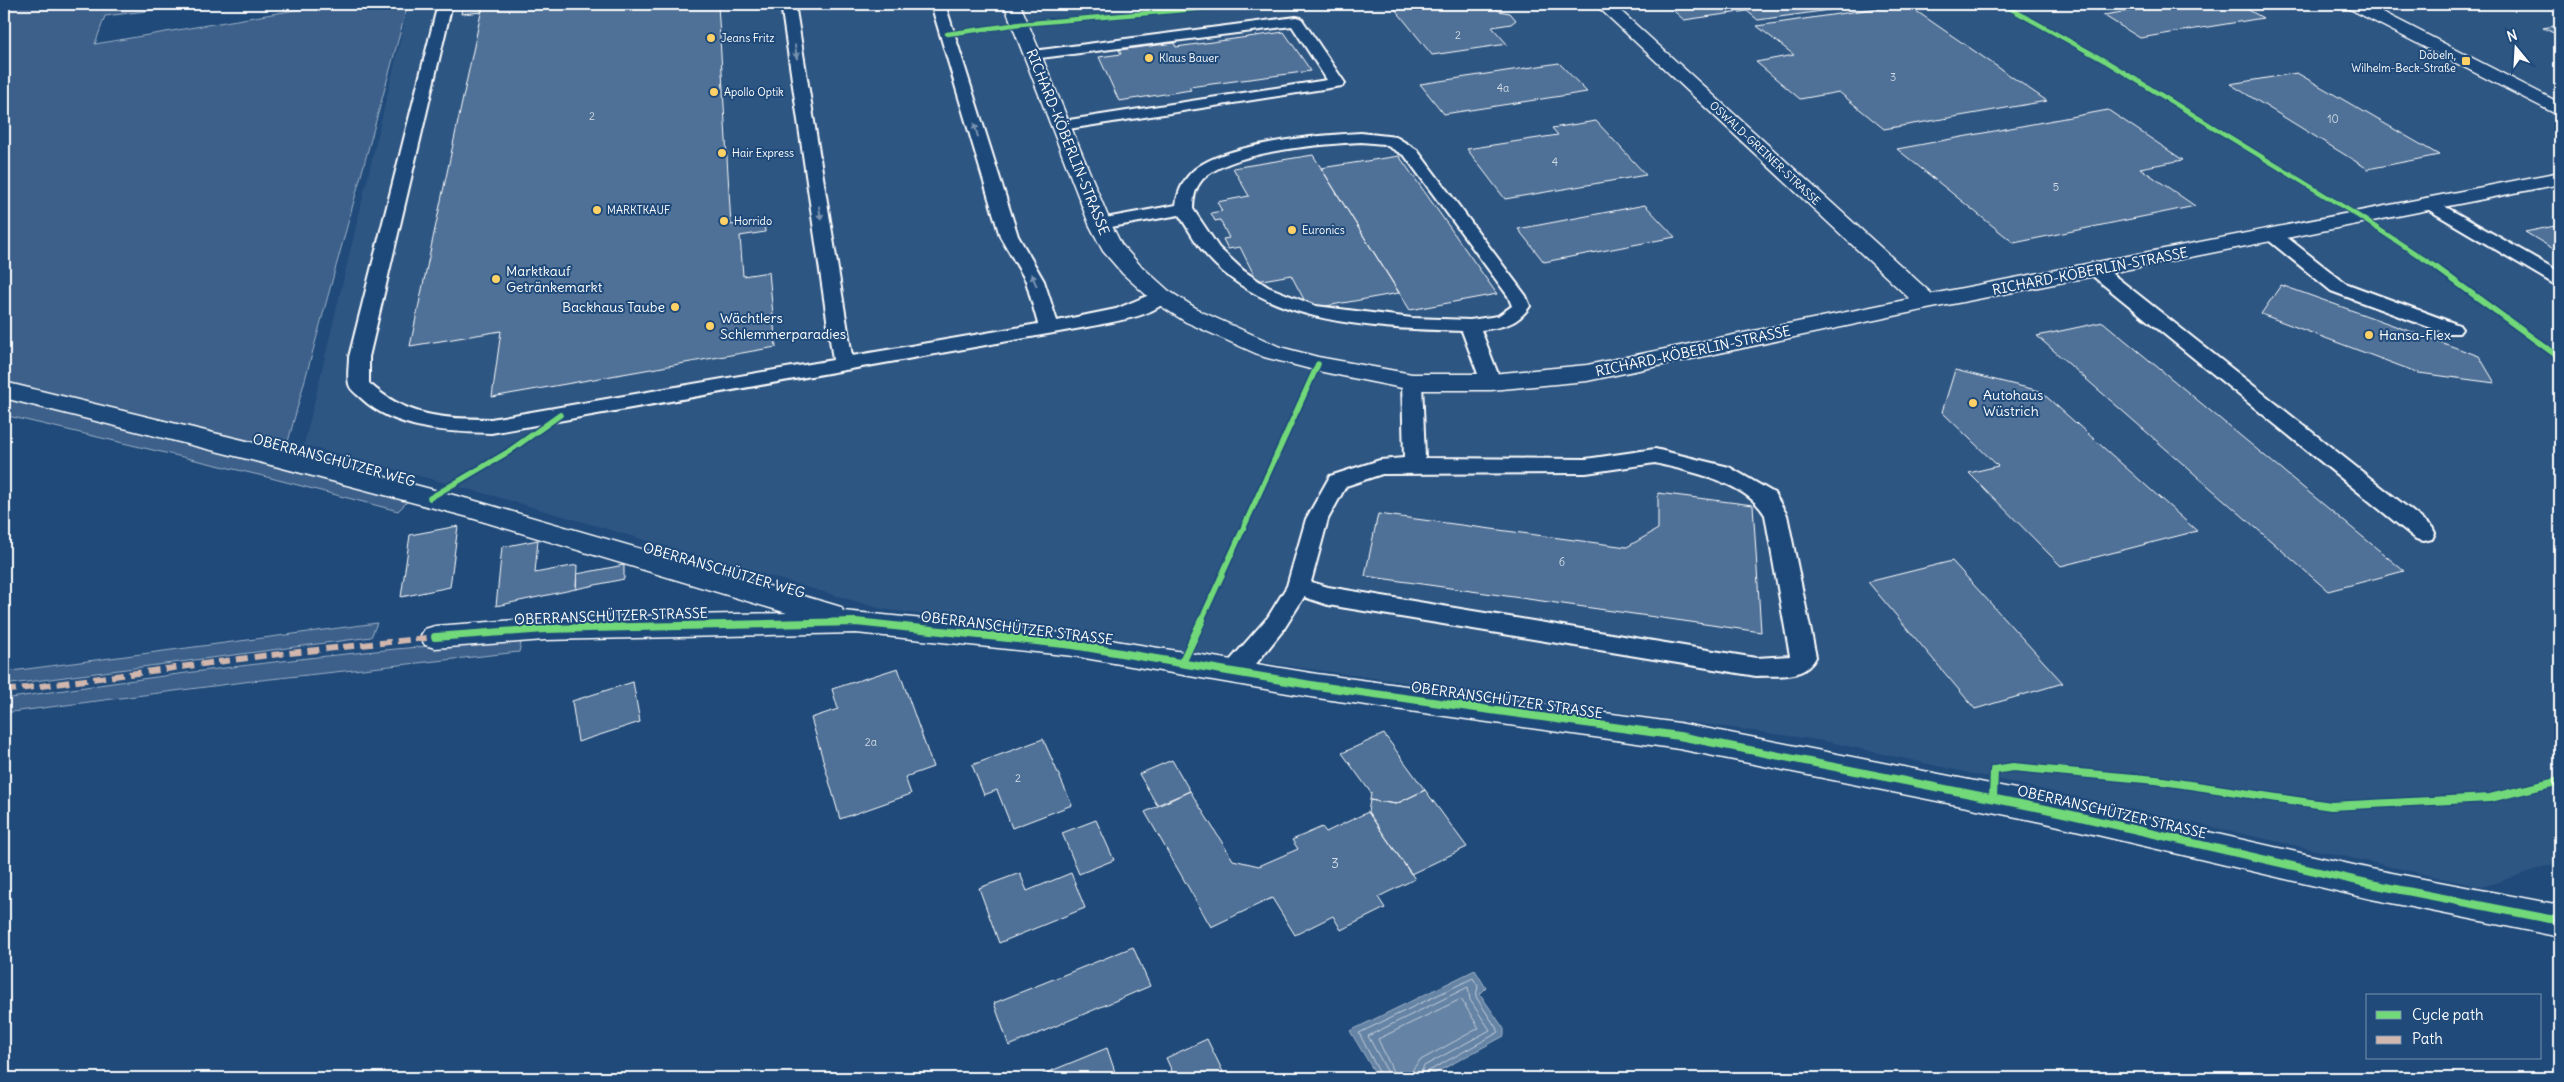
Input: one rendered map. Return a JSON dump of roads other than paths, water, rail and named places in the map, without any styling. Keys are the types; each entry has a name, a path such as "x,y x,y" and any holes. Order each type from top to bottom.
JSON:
{"street":[{"name":"RICHARD-KÖBERLIN-STRASSE","path":"1012,4 1100,224 1111,246 1131,269 1161,296 1194,317 1272,352 1318,364 1412,382 1492,382 1587,372 1927,302 2560,178"},
{"name":"OSWALD-GREINER-STRASSE","path":"1603,4 1927,302"},
{"path":"2354,4 2560,110"},
{"name":"OBERRANSCHÜTZER WEG","path":"4,390 275,457 472,509 856,622"},
{"name":"OBERRANSCHÜTZER STRASSE","path":"435,636 546,629 856,622 1073,645 1235,672 1679,736 2046,809 2371,884 2560,921"}],"lane":[{"path":"445,4 359,357 359,384 384,407 424,422 456,426 491,426 1130,312 1149,304 1161,296"},
{"path":"788,4 843,364"},
{"path":"938,4 1009,236 1035,281 1049,327"},
{"path":"1033,55 1296,21 1337,83 1062,125"},
{"path":"1340,138 1376,138 1391,141 1411,153 1517,296 1521,306 1515,314 1503,321 1470,326 1412,324 1328,314 1261,291 1212,252 1184,209 1185,197 1192,181 1207,167 1223,159 1340,138"},
{"path":"2430,203 2560,280"},
{"path":"1100,224 1184,209"},
{"path":"2273,235 2338,287 2452,328"},
{"path":"2095,269 2424,533"},
{"path":"1470,326 1492,382"},
{"path":"1412,382 1415,465"},
{"path":"1235,672 1276,623 1298,588 1317,519 1338,481 1380,467 1415,465 1586,466 1655,456 1721,472 1766,498 1776,515 1804,656 1796,665 1756,667 1336,598 1298,588"}],"water":[{"path":"1475,970 1486,988 1480,994 1504,1029 1504,1036 1426,1078 1378,1078 1350,1031"}],"place":[{"name":"Jeans Fritz","path":"711,38"},
{"name":"Klaus Bauer","path":"1149,58"},
{"name":"Döbeln, Wilhelm-Beck-Straße","path":"2466,61"},
{"name":"Apollo Optik","path":"714,92"},
{"name":"Hair Express","path":"722,153"},
{"name":"MARKTKAUF","path":"597,210"},
{"name":"Horrido","path":"724,221"},
{"name":"Euronics","path":"1292,230"},
{"name":"Marktkauf Getränkemarkt","path":"496,279"},
{"name":"Backhaus Taube","path":"675,307"},
{"name":"Wächtlers Schlemmerparadies","path":"710,326"},
{"name":"Hansa-Flex","path":"2369,335"},
{"name":"Autohaus Wüstrich","path":"1973,403"}]}
